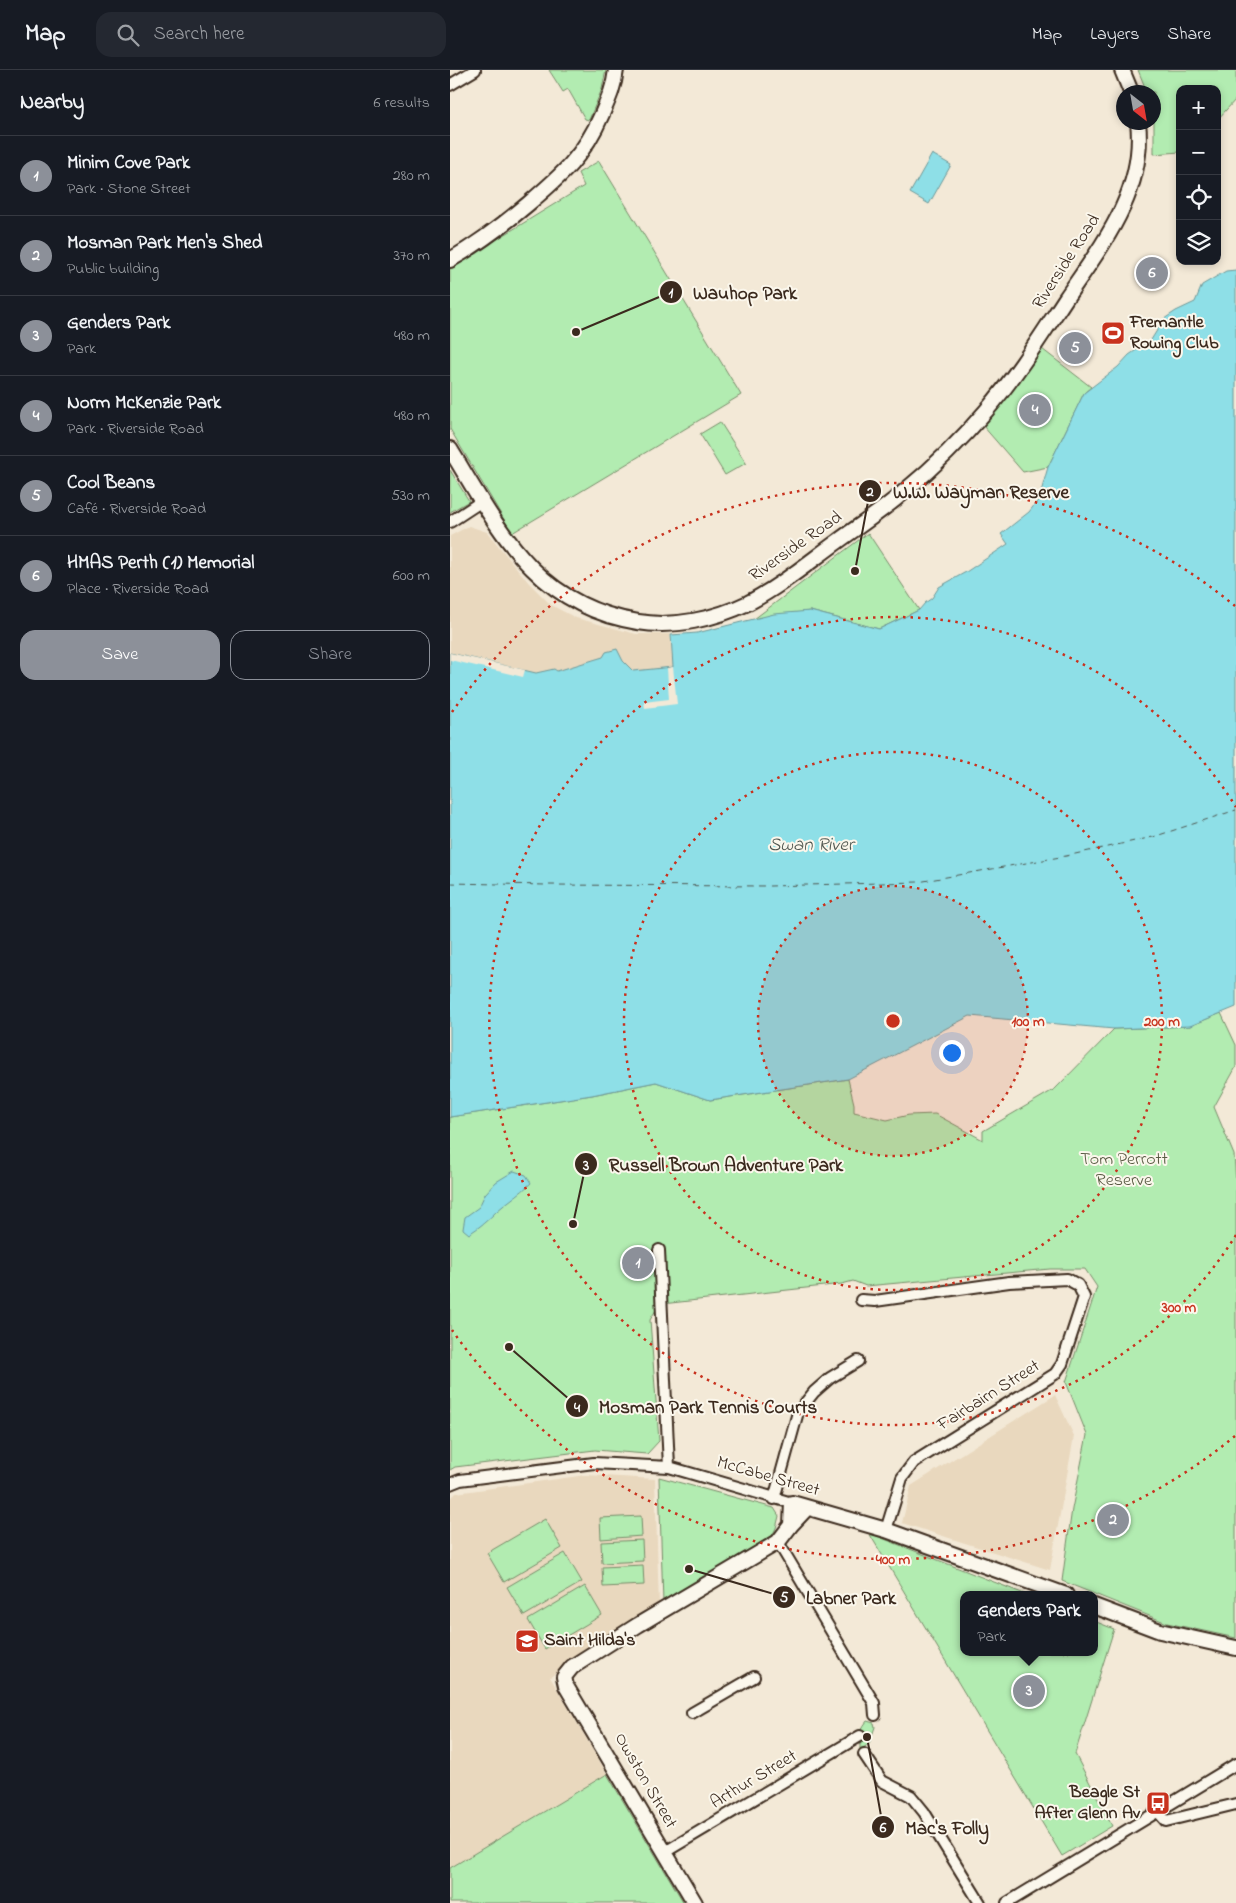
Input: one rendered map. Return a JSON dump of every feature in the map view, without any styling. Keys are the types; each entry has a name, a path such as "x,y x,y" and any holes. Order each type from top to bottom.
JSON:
{"street":[{"path":"450,85 475,70"},
{"path":"450,253 504,216 563,164 576,148 596,110 607,82 609,70"},
{"path":"450,260 474,246 506,223 574,163 593,134 614,88 616,70"},
{"path":"1122,70 1128,85"},
{"name":"Riverside Road","path":"450,449 504,536 520,557 548,584 578,602 600,612 640,622 678,623 716,615 747,603 783,581 905,492 949,451 987,410 1029,354 1114,227 1136,172 1139,130"},
{"path":"450,522 482,502"},
{"path":"659,1250 668,1467"},
{"name":"Fairbairn Street","path":"861,1300 875,1301 1009,1282 1067,1279 1078,1285 1084,1296 1062,1364 1054,1374 914,1462 902,1478 886,1530"},
{"path":"774,1499 798,1412 814,1392 830,1378 858,1361"},
{"name":"McCabe Street","path":"450,1484 460,1480 594,1463 668,1467 886,1530 1055,1591"},
{"path":"791,1525 792,1503"},
{"path":"807,1508 778,1542 874,1704 875,1715"},
{"name":"Owston Street","path":"695,1903 616,1766 566,1686 564,1678 572,1667 638,1625 778,1542"},
{"path":"1098,1608 1160,1631 1236,1648"},
{"path":"692,1713 754,1677"},
{"name":"Arthur Street","path":"665,1852 860,1736"},
{"path":"864,1754 882,1781 911,1796 924,1812 980,1903"},
{"path":"1007,1903 1236,1765"},
{"path":"1158,1812 1166,1821 1236,1804"}],"shaded area":[{"path":"469,526 487,532 529,583 551,605 576,618 636,634 670,634 677,704 633,671 623,661 603,657 557,671 554,669 536,673 450,660 450,536"},
{"path":"1055,1395 1074,1436 1050,1570 902,1523 911,1486"},
{"name":"Saint Hilda's","path":"586,1475 655,1479 659,1606 550,1677 607,1774 450,1868 450,1499 456,1493"}],"green space":[{"path":"549,70 606,70 602,89 589,120 585,119 568,89 563,92"},
{"path":"1138,70 1236,70 1236,99 1221,116 1221,85 1176,85 1176,152 1154,154 1154,130 1161,130 1161,85 1144,85"},
{"path":"599,161 741,395 512,533 450,429 450,268 584,186 578,173"},
{"path":"1042,349 1091,387 1084,393 1048,467 1023,472 983,426"},
{"path":"720,422 746,463 725,475 700,434"},
{"path":"450,470 469,501 450,512"},
{"path":"868,533 919,610 879,629 810,611 754,619"},
{"name":"Tom Perrott Reserve","path":"1221,1013 1236,1045 1236,1067 1214,1107 1234,1155 1236,1183 1236,1638 1167,1623 1098,1595 1098,1591 1087,1591 1062,1581 1072,1509 1087,1435 1066,1382 1097,1287 1085,1269 1050,1269 866,1286 853,1281 842,1284 662,1304 657,1308 650,1320 659,1441 647,1454 595,1450 455,1467 450,1470 450,1117 592,1095 656,1082 710,1100 848,1079 854,1112 887,1120 909,1115 935,1114 983,1140 983,1131 1055,1089 1114,1029 1190,1026"},
{"path":"659,1477 774,1508 779,1516 776,1528 772,1536 663,1603"},
{"path":"641,1516 642,1536 601,1539 600,1518"},
{"path":"545,1519 562,1548 504,1582 487,1553"},
{"path":"869,1533 1017,1591 960,1591 960,1656 1098,1656 1098,1623 1114,1629 1075,1754 1112,1826 1062,1856"},
{"path":"642,1540 643,1561 602,1563 601,1542"},
{"path":"565,1553 582,1582 524,1616 507,1587"},
{"path":"643,1565 644,1585 603,1587 602,1567"},
{"path":"585,1586 602,1615 545,1649 528,1620"},
{"path":"867,1721 874,1723 875,1727 869,1744 860,1750 860,1743 864,1739 859,1732"},
{"path":"607,1774 684,1903 450,1903 450,1868"}],"water":[{"path":"932,154 951,165 929,204 910,193"},
{"name":"Swan River","path":"1236,270 1236,1007 1190,1026 1114,1029 970,1016 848,1079 710,1100 656,1082 592,1095 450,1117 450,653 536,673 554,669 557,671 603,657 606,652 617,649 623,661 633,671 673,667 671,635 697,633 774,614 810,611 879,629 919,610 932,598 939,587 966,572 1008,544 1001,534 1029,512 1039,499 1048,467 1084,393 1118,367 1129,355 1151,340 1164,319 1195,302 1202,285 1226,271"},
{"path":"514,1171 526,1175 531,1183 469,1234 463,1229 465,1217 479,1207 485,1194 496,1182"}],"pier":[{"path":"450,653 525,670 523,677 450,660"},
{"path":"673,667 677,704 645,708 644,702 669,699 667,668"}],"ferry route":[{"path":"450,883 770,886 918,882 1066,856 1153,837 1236,810"}],"place":[{"name":"HMAS Perth (1) Memorial","path":"1152,273"},
{"name":"Wauhop Park","path":"576,332"},
{"name":"Fremantle Rowing Club","path":"1113,333"},
{"name":"Cool Beans","path":"1075,348"},
{"name":"Norm McKenzie Park","path":"1035,410"},
{"name":"W.W. Wayman Reserve","path":"855,571"},
{"name":"Russell Brown Adventure Park","path":"573,1224"},
{"name":"Minim Cove Park","path":"638,1263"},
{"name":"Mosman Park Tennis Courts","path":"509,1347"},
{"name":"Mosman Park Men's Shed","path":"1113,1520"},
{"name":"Labner Park","path":"689,1569"},
{"name":"Saint Hilda's","path":"527,1641"},
{"name":"Genders Park","path":"1029,1691"},
{"name":"Mac's Folly","path":"867,1737"},
{"name":"Beagle St After Glenn Av","path":"1158,1803"}]}
